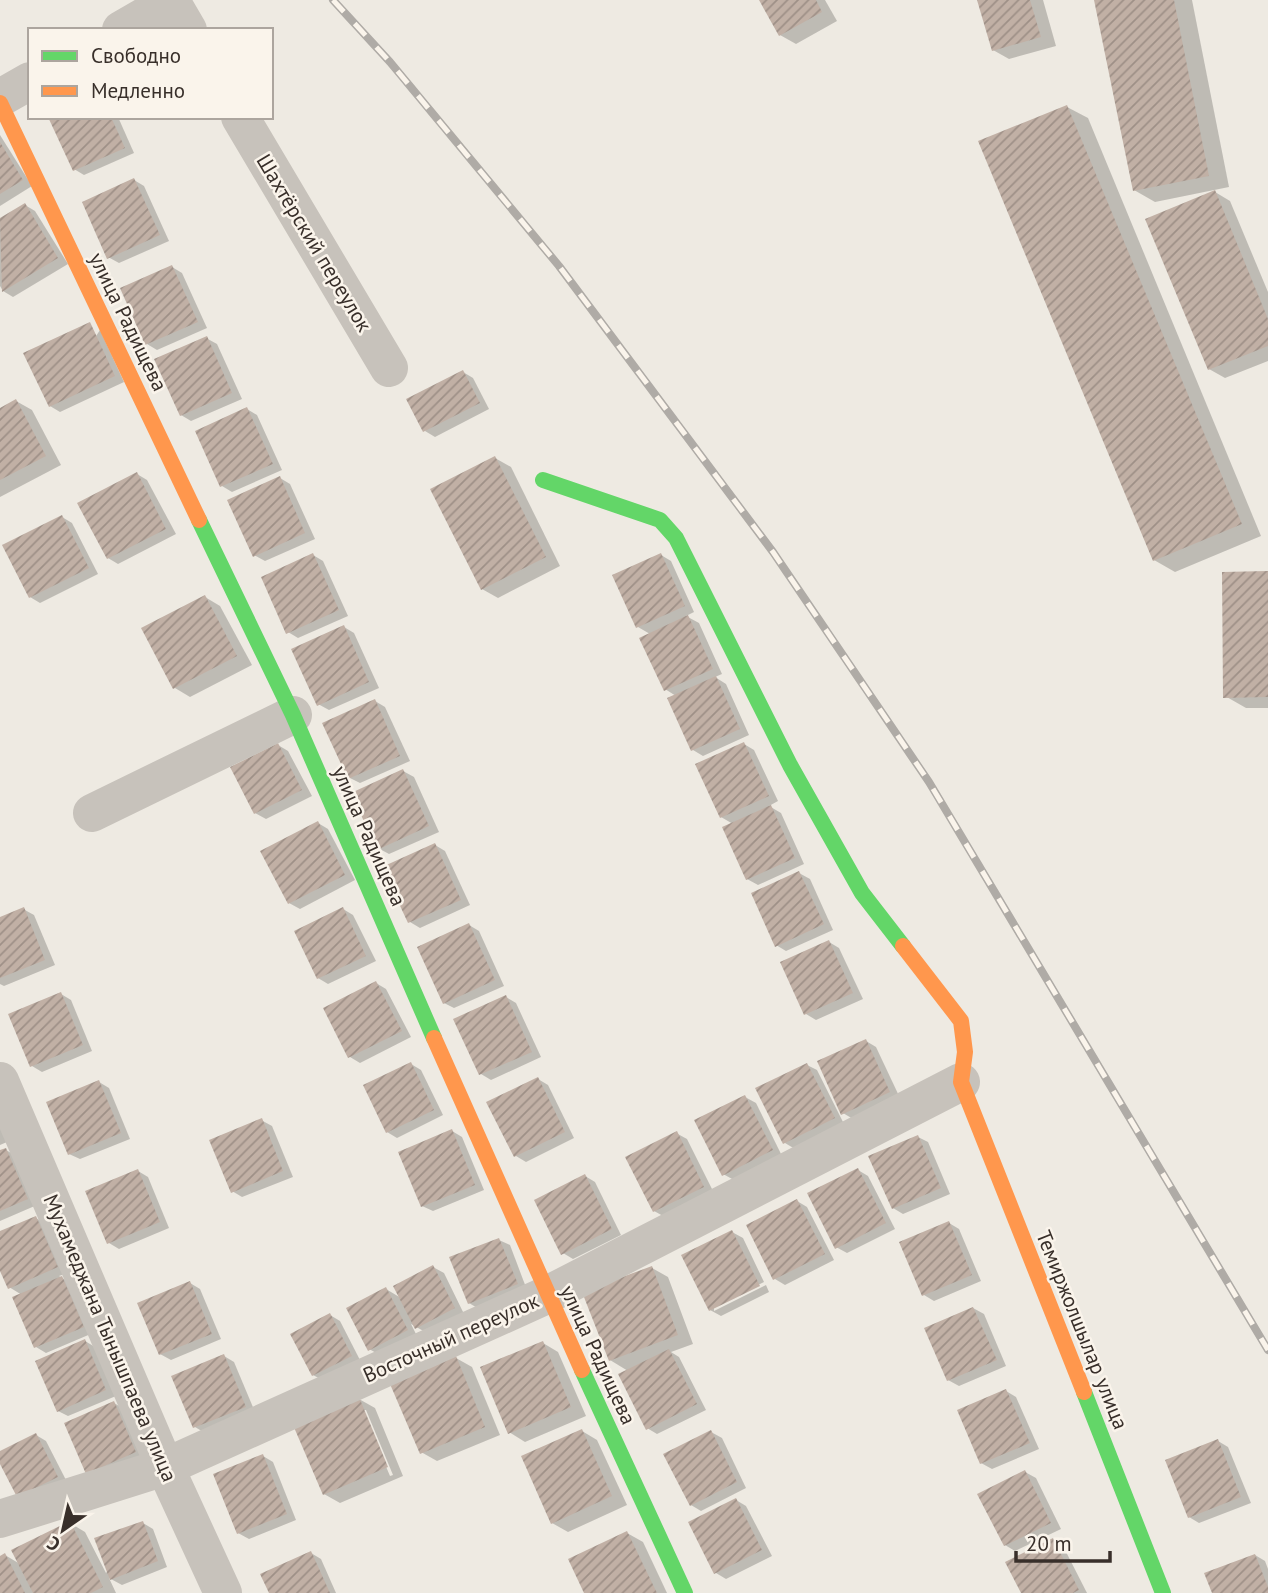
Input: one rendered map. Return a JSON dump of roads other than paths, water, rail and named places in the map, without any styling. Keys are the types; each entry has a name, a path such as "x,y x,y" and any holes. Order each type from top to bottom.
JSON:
{"street":[{"path":"124,28 171,1 187,28"},
{"path":"0,98 28,82"},
{"name":"улица Радищева","path":"0,103 293,715 547,1295 685,1593"},
{"name":"Шахтёрский переулок","path":"241,119 389,368"},
{"path":"543,480 660,520 676,538 790,765 862,892 961,1021 966,1043 966,1063 961,1082"},
{"path":"92,814 293,715"},
{"name":"Мухамеджана Тынышпаева улица","path":"0,1081 165,1467 223,1593"},
{"name":"Восточный переулок","path":"0,1519 165,1467 547,1295 961,1082"},
{"name":"Темиржолшылар улица","path":"961,1082 1163,1593"}],"railway":[{"path":"333,0 390,62 559,266 773,552 929,782 1268,1350"}]}
